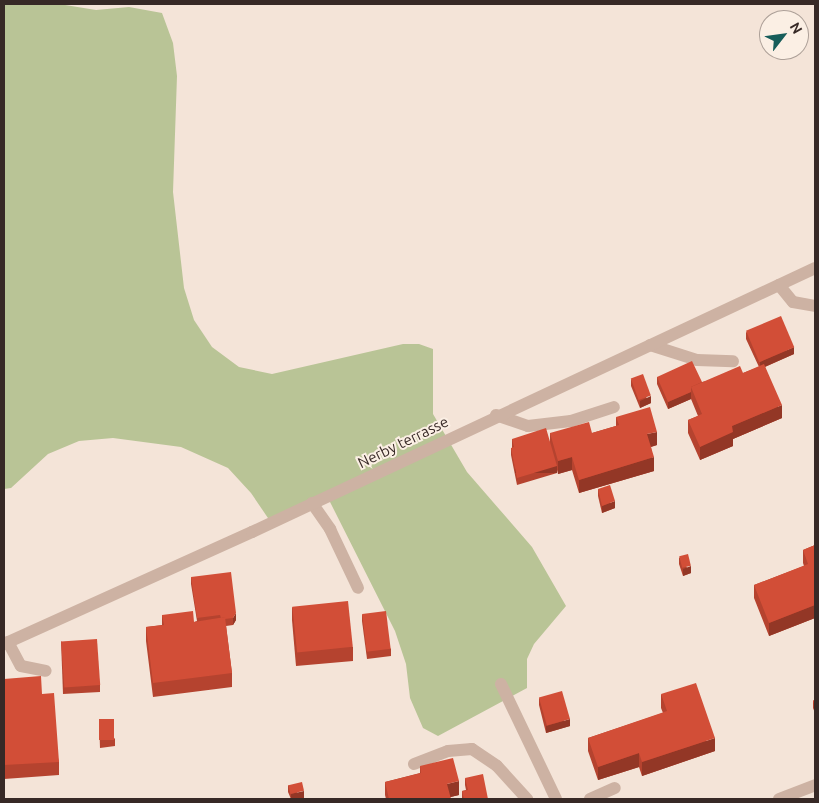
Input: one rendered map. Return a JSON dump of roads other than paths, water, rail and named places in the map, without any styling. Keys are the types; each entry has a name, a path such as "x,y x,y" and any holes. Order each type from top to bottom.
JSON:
{"street":[{"name":"Nerby terrasse","path":"6,643 312,503 496,415 815,268"},
{"path":"779,285 794,302 815,306"},
{"path":"650,345 697,360 732,361"},
{"path":"496,415 528,426 571,421 614,407"},
{"path":"312,503 330,529 358,588"},
{"path":"6,643 21,666 46,671"},
{"path":"501,684 556,799"},
{"path":"414,764 448,751 472,749 497,766 527,799"},
{"path":"779,799 815,785"},
{"path":"590,799 616,788"}]}
